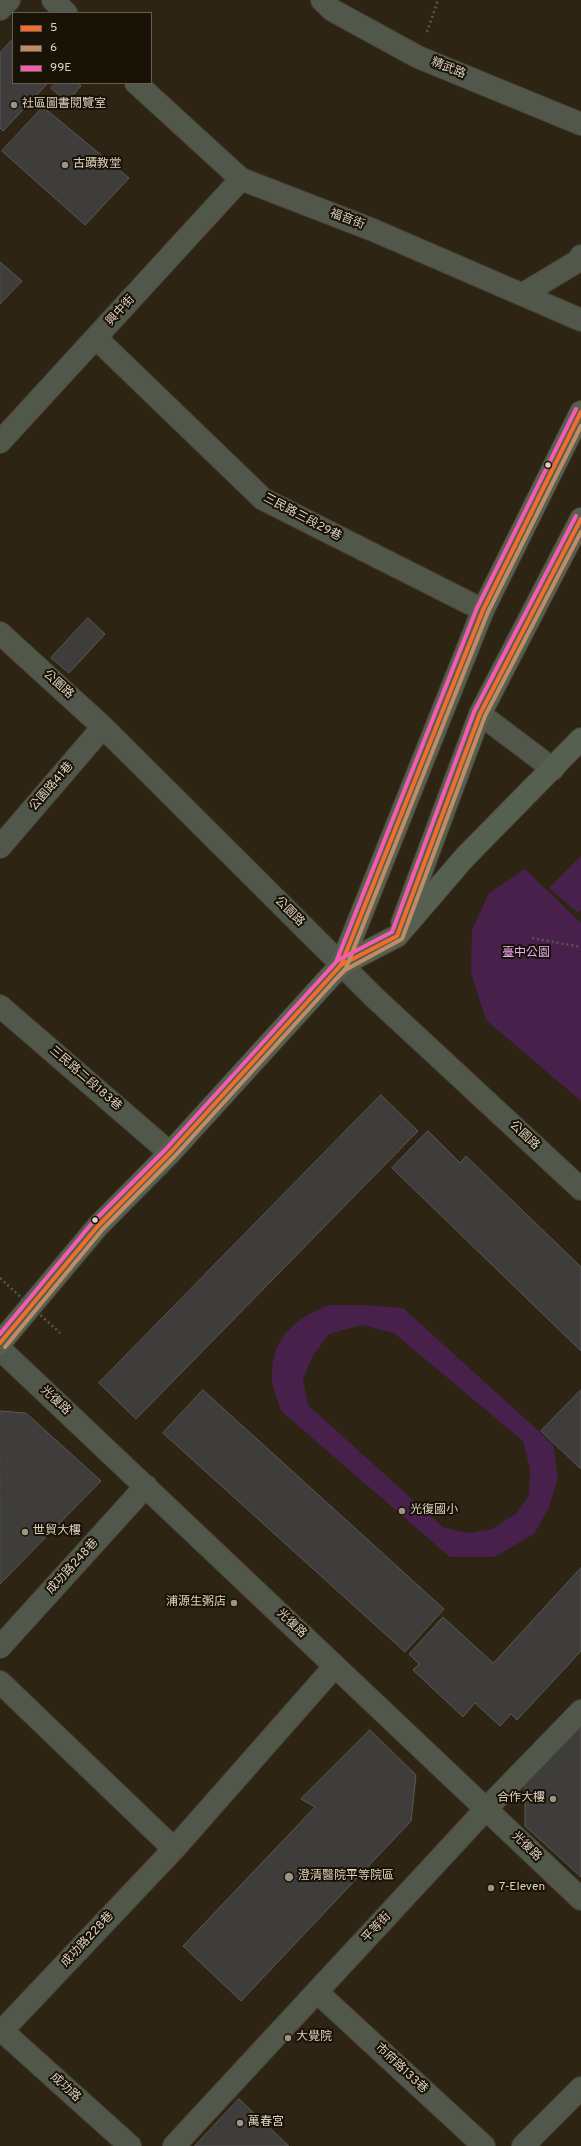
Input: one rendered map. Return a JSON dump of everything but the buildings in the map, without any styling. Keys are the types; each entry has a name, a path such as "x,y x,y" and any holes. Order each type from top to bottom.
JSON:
{"main road":[{"path":"341,965 482,610 581,412"},
{"path":"397,936 480,714 581,519"},
{"path":"0,1343 98,1226 170,1153 341,965 397,936 466,857 581,739"}],"street":[{"path":"0,9 8,0"},
{"path":"53,0 65,12"},
{"name":"精武路","path":"322,0 332,10 418,57 581,124"},
{"name":"福音街","path":"137,84 241,179 373,230 581,320"},
{"name":"興中街","path":"0,442 241,179"},
{"path":"523,294 578,261 581,256"},
{"name":"三民路三段29巷","path":"96,338 264,499 482,610"},
{"name":"公園路","path":"0,633 103,726 341,965 581,1188"},
{"path":"480,714 553,769"},
{"name":"公園路41巷","path":"0,847 103,726"},
{"name":"三民路二段183巷","path":"0,1006 170,1153"},
{"name":"光復路","path":"0,1349 581,1899"},
{"name":"成功路248巷","path":"0,1647 146,1486"},
{"name":"成功路228巷","path":"1,2031 174,1849 335,1666"},
{"path":"0,1682 174,1849"},
{"name":"平等街","path":"174,2146 486,1808 581,1711"},
{"name":"市府路133巷","path":"317,1992 484,2146"},
{"name":"成功路","path":"1,2031 130,2146"},
{"path":"523,2146 581,2088"}],"path":[{"path":"418,57 438,0"},
{"path":"532,938 581,948"},
{"path":"0,1278 60,1333"}],"green space":[{"path":"581,856 581,910 578,913 549,888"},
{"name":"臺中公園","path":"525,869 581,923 581,1101 486,1020 471,973 472,930 489,893"},
{"path":"329,1305 363,1305 403,1308 553,1444 558,1478 548,1510 534,1534 494,1557 450,1557 281,1411 272,1379 273,1361 282,1339 288,1331 296,1323 317,1310","holes":["362,1325 394,1333 523,1441 530,1469 529,1495 517,1513 492,1529 470,1533 444,1528 308,1405 303,1379 312,1357 329,1334"]}],"transit line":[{"name":"99E","path":"0,1334 93,1222 166,1149 336,962 477,608 576,409"},
{"name":"5","path":"0,1343 98,1226 170,1153 341,965 483,610 581,412"},
{"name":"6","path":"5,1347 102,1230 174,1157 346,968 488,612 581,426"},
{"name":"99E","path":"327,972 338,960 392,932 474,712 576,516"},
{"name":"5","path":"331,976 341,965 397,936 480,714 581,519"},
{"name":"6","path":"335,980 345,970 402,939 485,716 581,532"}],"place":[{"name":"社區圖書閱覽室","path":"14,105"},
{"name":"古蹟教堂","path":"65,165"},
{"name":"光復國小","path":"402,1511"},
{"name":"世貿大樓","path":"25,1532"},
{"name":"浦源生粥店","path":"234,1603"},
{"name":"合作大樓","path":"553,1799"},
{"name":"澄清醫院平等院區","path":"289,1877"},
{"name":"7-Eleven","path":"491,1888"},
{"name":"大覺院","path":"288,2038"},
{"name":"萬春宮","path":"240,2123"}]}
